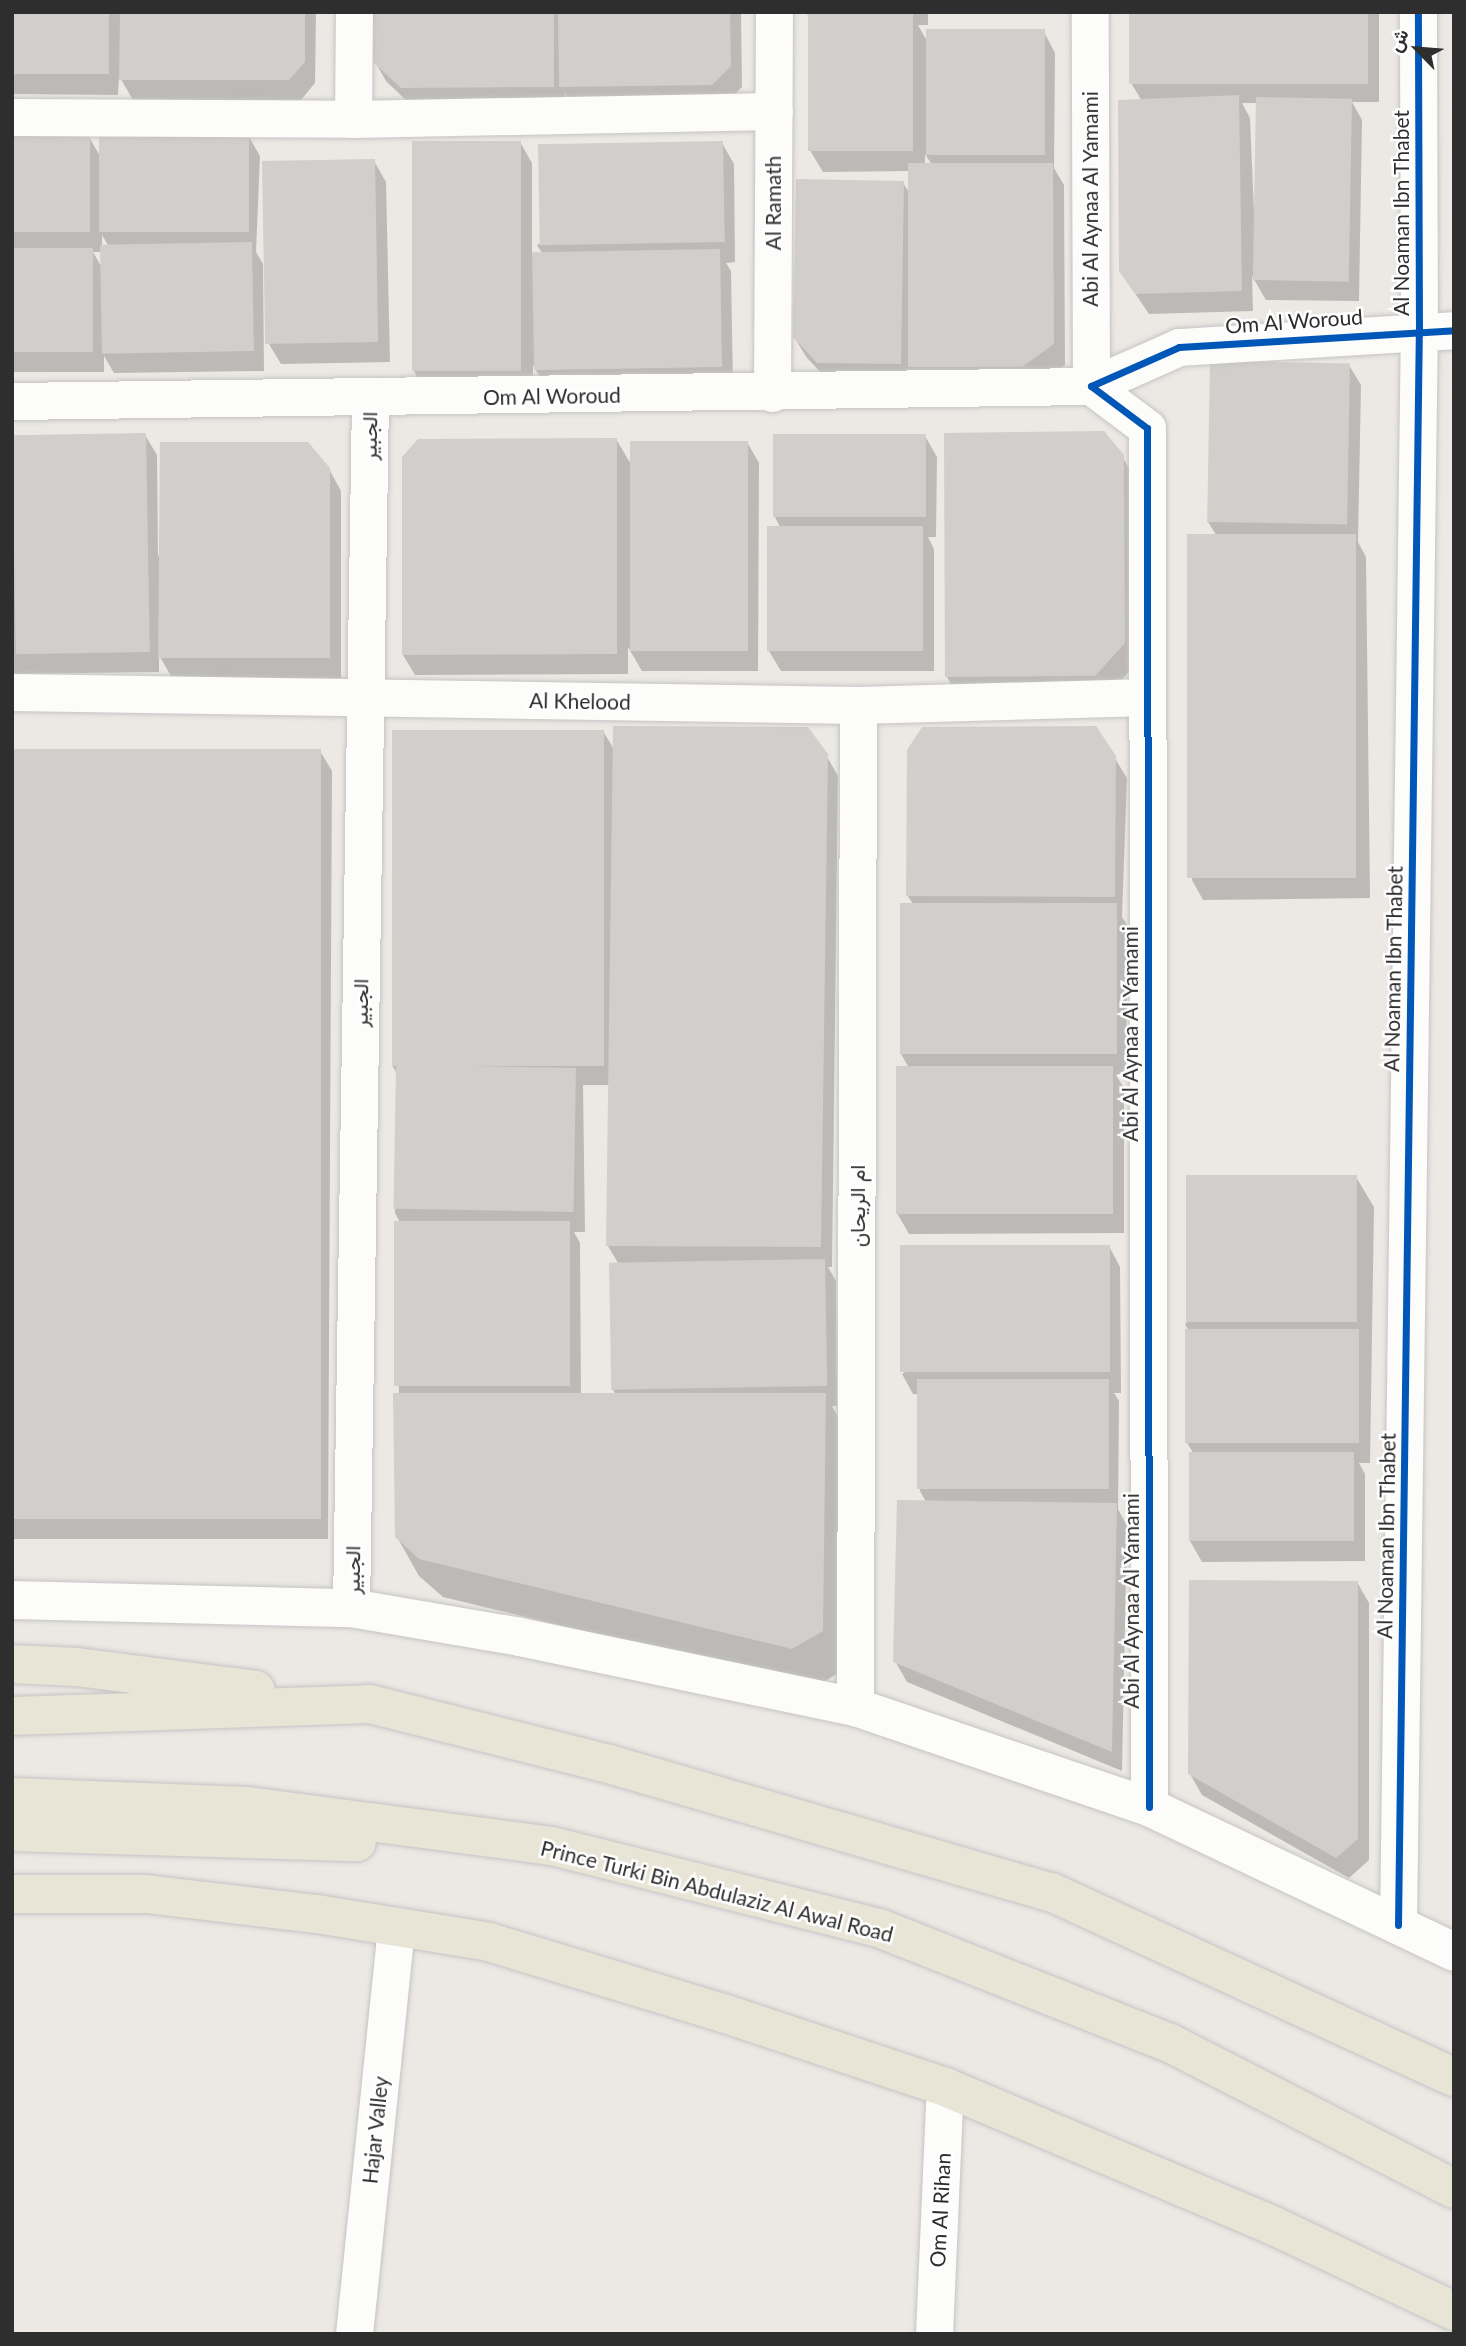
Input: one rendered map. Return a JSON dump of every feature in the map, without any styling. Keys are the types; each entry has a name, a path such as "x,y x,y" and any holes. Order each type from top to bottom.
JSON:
{"main road":[{"path":"12,1664 77,1667 370,1704 609,1764 1051,1892 1454,2077"},
{"path":"12,1716 370,1704"},
{"name":"Prince Turki Bin Abdulaziz Al Awal Road","path":"12,1797 248,1806 552,1846 879,1928 1170,2043 1454,2189"},
{"path":"12,1832 552,1846"},
{"path":"12,1894 146,1894 489,1942 726,2014 946,2087 1274,2226 1454,2311"}],"street":[{"path":"353,119 354,12"},
{"name":"Al Ramath","path":"772,393 774,12"},
{"name":"Abi Al Aynaa Al Yamami","path":"1090,12 1091,386 1147,429 1149,1807"},
{"name":"Al Noaman Ibn Thabet","path":"1398,1925 1436,330 1418,12"},
{"path":"12,117 353,119 774,111"},
{"name":"Om Al Woroud","path":"12,401 772,393 1091,386 1178,347 1436,330"},
{"name":"الجبير","path":"351,1608 370,398"},
{"name":"Al Khelood","path":"12,692 858,705 1147,697"},
{"name":"ام الريحان","path":"855,1707 858,705"},
{"path":"12,1600 351,1608 520,1637 855,1707 1149,1807 1454,1952"},
{"name":"Hajar Valley","path":"354,2334 396,1927"},
{"name":"Om Al Rihan","path":"934,2334 946,2087"}],"building":[{"path":"12,12 109,12 109,74 12,74"},
{"path":"120,12 305,12 305,62 289,80 119,80"},
{"path":"372,12 554,12 554,87 401,88 372,61"},
{"path":"558,12 730,12 731,66 712,85 559,87"},
{"path":"1129,12 1368,12 1368,84 1129,84"},
{"path":"808,14 913,14 913,151 808,151"},
{"path":"926,29 1045,29 1045,155 926,155"},
{"path":"1239,95 1242,291 1135,294 1119,271 1118,100"},
{"path":"1256,97 1352,99 1349,282 1253,280"},
{"path":"99,133 249,133 249,232 99,232"},
{"path":"12,135 90,135 90,232 12,232"},
{"path":"412,141 521,141 521,371 412,371"},
{"path":"723,141 725,242 540,245 538,144"},
{"path":"375,159 378,342 265,344 262,161"},
{"path":"908,163 1053,163 1054,344 1022,367 908,367"},
{"path":"796,179 904,181 901,364 817,363 793,337"},
{"path":"252,242 254,351 102,354 100,245"},
{"path":"12,248 93,248 93,352 12,352"},
{"path":"720,249 722,367 534,370 532,252"},
{"path":"1210,361 1350,363 1347,524 1207,522"},
{"path":"1104,431 1124,455 1125,643 1095,676 945,677 944,433"},
{"path":"146,433 150,652 16,654 12,435"},
{"path":"773,434 926,434 926,517 773,517"},
{"path":"617,438 617,654 402,655 402,457 418,439"},
{"path":"630,441 748,441 748,651 630,651"},
{"path":"160,442 308,442 330,468 330,658 158,658"},
{"path":"767,526 923,526 923,651 767,651"},
{"path":"1187,534 1356,534 1356,878 1187,878"},
{"path":"613,726 808,727 828,754 821,1247 606,1246"},
{"path":"1096,726 1116,756 1115,897 906,896 907,750 922,727"},
{"path":"392,730 604,730 604,1066 392,1066"},
{"path":"12,749 321,749 321,1519 12,1519"},
{"path":"900,903 1117,903 1117,1054 900,1054"},
{"path":"396,1065 576,1068 573,1212 394,1209"},
{"path":"896,1066 1113,1066 1113,1214 896,1214"},
{"path":"1186,1175 1357,1175 1357,1322 1186,1322"},
{"path":"394,1221 570,1221 570,1386 394,1386"},
{"path":"900,1245 1110,1245 1110,1372 900,1372"},
{"path":"825,1259 827,1386 611,1390 609,1263"},
{"path":"1185,1329 1359,1329 1359,1443 1185,1443"},
{"path":"917,1379 1109,1379 1109,1489 917,1489"},
{"path":"393,1393 826,1393 823,1631 792,1649 419,1559 395,1537"},
{"path":"1189,1452 1354,1452 1354,1541 1189,1541"},
{"path":"897,1500 1117,1503 1112,1752 893,1662"},
{"path":"1189,1580 1358,1581 1358,1839 1336,1858 1188,1774"}],"cycle path":[{"path":"1398,1925 1419,329 1418,12"},
{"path":"1149,1807 1147,428 1091,386 1179,347 1454,330"}]}
